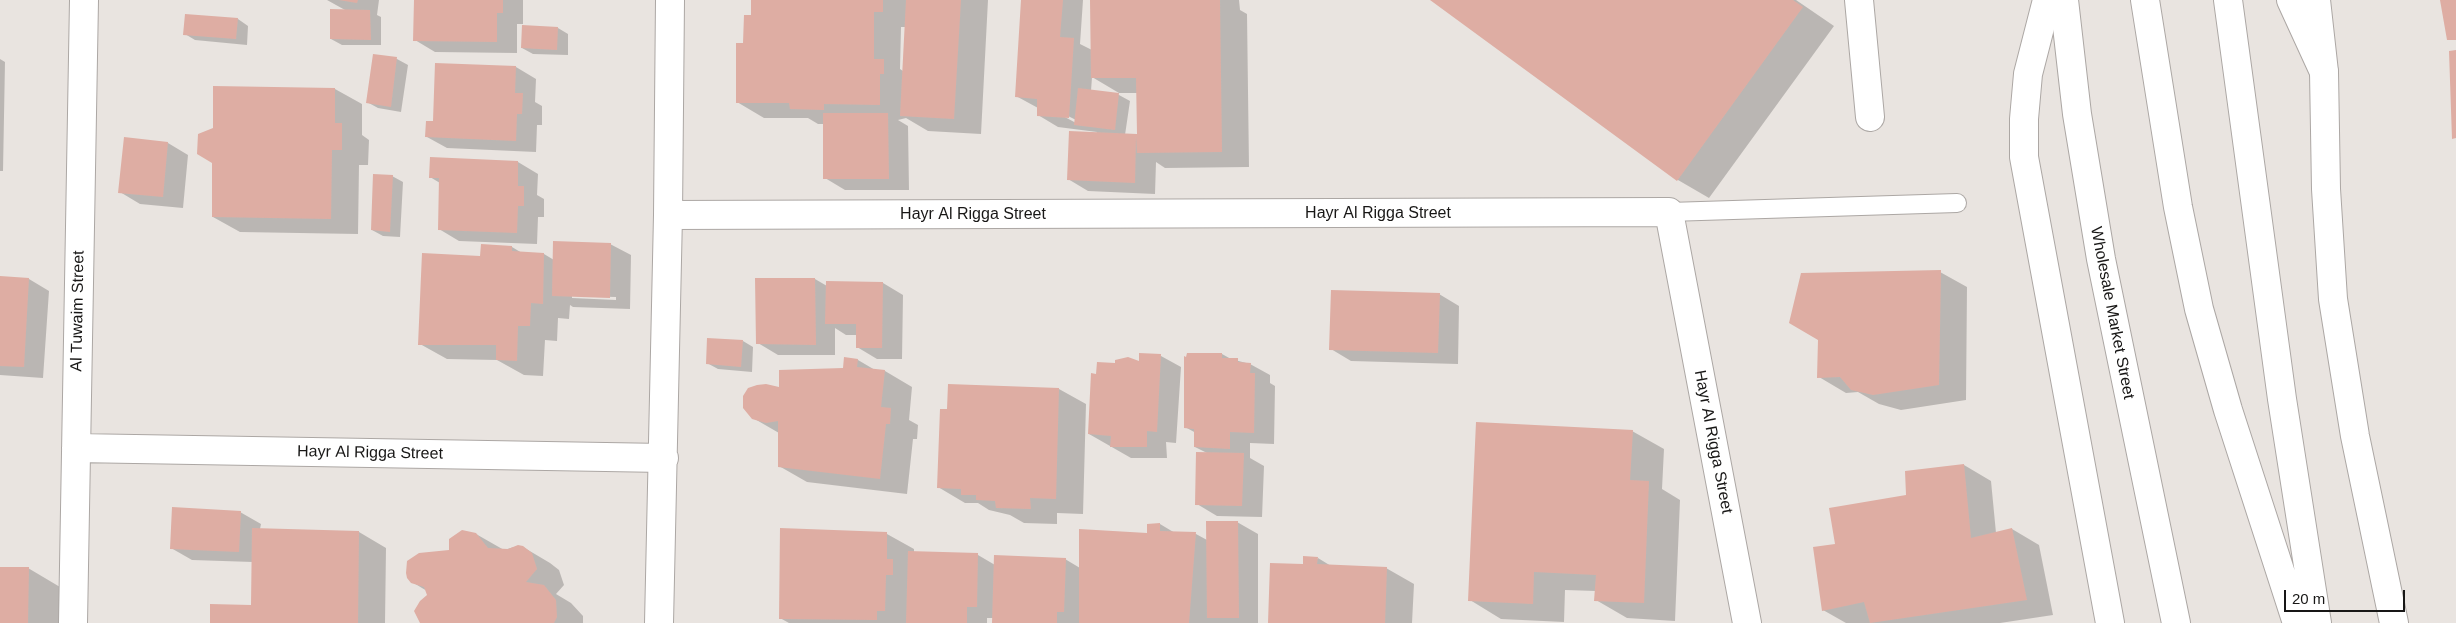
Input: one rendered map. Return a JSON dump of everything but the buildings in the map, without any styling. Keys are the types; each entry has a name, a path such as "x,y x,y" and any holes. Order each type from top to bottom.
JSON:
{"street":[{"name":"Al Tuwaim Street","path":"73,623 84,0"},
{"path":"659,623 664,458 670,0"},
{"path":"1859,0 1870,117"},
{"path":"2047,0 2028,74 2024,119 2024,157 2110,623"},
{"name":"Wholesale Market Street","path":"2064,0 2077,114 2101,259 2176,623"},
{"path":"2145,0 2176,197 2198,309 2228,410 2297,623"},
{"path":"2228,0 2282,399 2317,623"},
{"path":"2291,0 2324,72"},
{"path":"2316,0 2324,72 2326,189 2333,299 2355,436 2394,623"},
{"name":"Hayr Al Rigga Street","path":"668,215 1669,212 1748,623"},
{"name":"Hayr Al Rigga Street","path":"76,448 664,458"}],"lane":[{"path":"1669,212 1957,203"}]}
